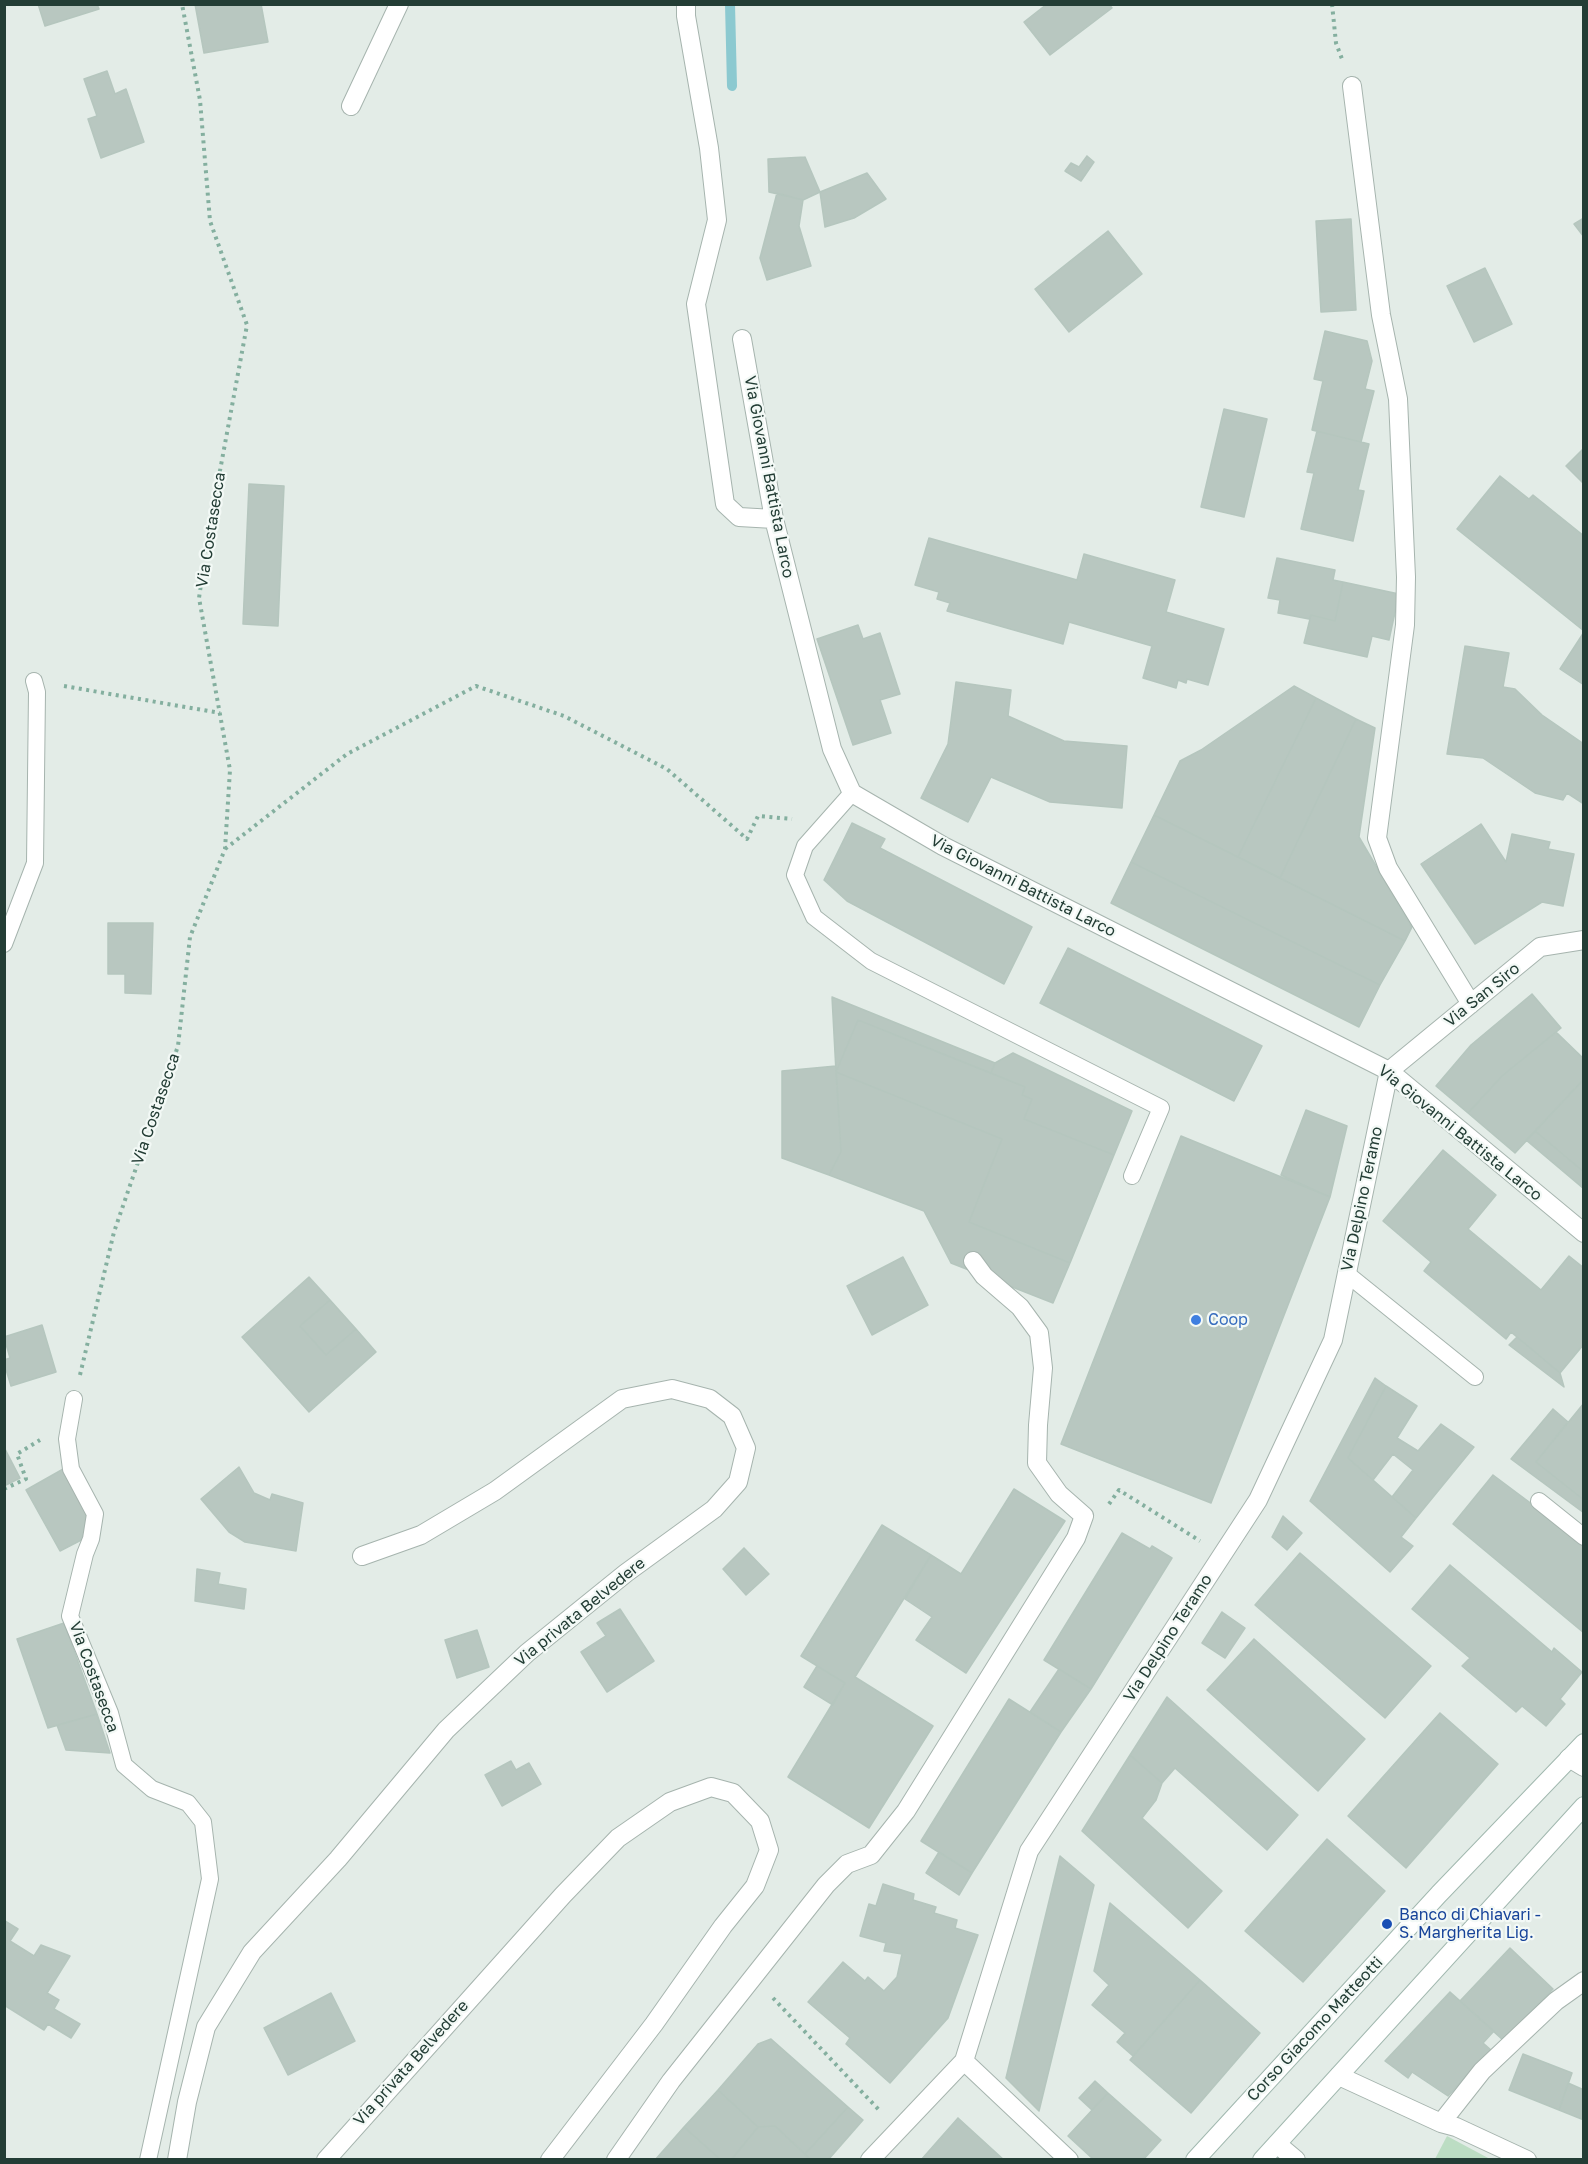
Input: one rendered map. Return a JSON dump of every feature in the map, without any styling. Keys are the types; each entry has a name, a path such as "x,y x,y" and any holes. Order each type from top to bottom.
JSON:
{"street":[{"path":"351,106 399,4"},
{"path":"686,4 686,16 709,148 717,220 696,304 725,504 739,517 774,519"},
{"path":"1352,86 1381,315 1398,399 1406,577 1405,624 1377,838 1388,868 1471,1004"},
{"name":"Via Giovanni Battista Larco","path":"742,339 774,519 832,750 852,793 944,846 1389,1071 1584,1233"},
{"name":"Via San Siro","path":"1389,1071 1540,947 1584,940"},
{"name":"Via Delpino Teramo","path":"964,2061 1029,1851 1258,1500 1333,1340 1389,1071"},
{"path":"616,2160 671,2081 826,1885 847,1864 871,1856 906,1811 1056,1574 1076,1538 1084,1515 1059,1494 1037,1463 1043,1368 1039,1333 1020,1307 984,1276 973,1261"},
{"name":"Via privata Belvedere","path":"177,2160 187,2102 206,2027 252,1952 338,1859 454,1722 527,1653 626,1573 714,1509 738,1482 746,1448 732,1416 711,1399 672,1389 622,1399 495,1491 421,1535 362,1556"},
{"name":"Corso Giacomo Matteotti","path":"1195,2160 1439,1894 1576,1762 1584,1743"},
{"name":"Via privata Belvedere","path":"326,2160 555,1903 618,1838 670,1802 711,1787 733,1793 760,1821 769,1850 755,1886 723,1926 654,2024 550,2160"},
{"path":"1262,2160 1584,1806"},
{"path":"1441,2123 1482,2071 1556,2001 1584,1981"},
{"path":"870,2160 964,2061 1069,2160"},
{"path":"1339,2076 1527,2160"},
{"path":"1277,2144 1296,2160"}],"lane":[{"path":"4,944 35,863 37,692 34,681"},
{"path":"852,793 805,846 795,875 814,917 871,961 1161,1108 1132,1176"},
{"path":"1347,1274 1475,1377"},
{"name":"Via Costasecca","path":"74,1399 67,1439 71,1469 95,1514 91,1539 85,1554 70,1616 110,1713 124,1765 152,1789 188,1803 203,1822 210,1879 148,2160"},
{"path":"1539,1501 1584,1537"}],"path":[{"name":"Via Costasecca","path":"74,1399 114,1232 178,1046 190,937 225,849 230,770 200,598 209,530 247,325 210,222 200,100 182,4"},
{"path":"1332,4 1336,43 1352,86"},
{"path":"34,681 220,713"},
{"path":"225,849 347,754 477,686 564,716 667,769 747,839 758,816 791,820 800,813"},
{"path":"4,1489 26,1479 17,1454 34,1443 69,1428"},
{"path":"1080,1527 1094,1524 1119,1490 1222,1555"},
{"path":"754,1977 872,2101 897,2131"}],"green space":[{"path":"1447,2136 1490,2159 1435,2159"}],"building":[{"path":"38,4 97,4 99,9 45,26"},
{"path":"195,4 261,4 268,42 204,53"},
{"path":"1047,4 1109,4 1112,8 1050,55 1024,22"},
{"path":"107,71 115,94 126,89 144,142 101,158 88,119 97,116 84,79"},
{"path":"1087,156 1094,162 1081,181 1065,171 1071,163 1079,167"},
{"path":"805,157 820,192 803,200 769,192 768,159"},
{"path":"867,173 886,199 854,218 825,227 820,192"},
{"path":"777,193 803,200 799,226 811,266 767,280 760,258"},
{"path":"1584,218 1584,237 1574,224"},
{"path":"1351,219 1356,310 1321,312 1316,221"},
{"path":"1108,231 1142,274 1069,332 1035,289"},
{"path":"1485,268 1512,324 1474,342 1447,286"},
{"path":"1325,331 1367,341 1372,361 1365,389 1374,391 1361,442 1312,430 1323,381 1314,379"},
{"path":"1224,409 1267,419 1244,517 1201,507"},
{"path":"1317,431 1369,444 1358,490 1364,491 1353,541 1301,529 1314,473 1307,472"},
{"path":"1584,448 1584,484 1566,466"},
{"path":"1500,476 1529,499 1533,495 1584,536 1584,631 1457,529"},
{"path":"249,484 284,486 278,626 243,624"},
{"path":"929,538 1077,580 1084,554 1175,580 1166,612 1224,629 1208,685 1187,679 1186,683 1178,680 1176,688 1143,678 1152,646 1069,622 1063,644 947,611 950,603 937,599 939,592 915,585"},
{"path":"1277,558 1335,570 1333,580 1343,582 1335,621 1311,615 1309,619 1278,613 1280,600 1268,598"},
{"path":"1343,582 1399,594 1389,640 1372,636 1367,657 1304,643 1311,615 1335,621"},
{"path":"858,625 863,639 880,633 900,694 880,700 891,733 853,745 817,639"},
{"path":"1584,632 1584,685 1560,669"},
{"path":"1465,646 1509,653 1503,687 1515,689 1542,715 1584,744 1584,804 1567,793 1563,800 1535,793 1483,758 1447,754"},
{"path":"956,682 1011,690 1008,716 1064,741 1127,746 1122,808 1050,802 991,777 968,822 921,798 948,744"},
{"path":"1294,686 1316,698 1238,857 1154,815 1180,761 1201,750"},
{"path":"1316,698 1356,719 1280,878 1238,857"},
{"path":"1356,719 1375,728 1359,837 1412,927 1405,941 1280,878"},
{"path":"1154,815 1405,941 1380,985 1131,862"},
{"path":"852,823 885,839 880,848 1032,927 1004,984 847,901 824,880"},
{"path":"1481,824 1506,862 1512,834 1550,842 1548,849 1574,854 1563,906 1542,902 1475,944 1421,864"},
{"path":"1131,862 1380,985 1359,1027 1111,903"},
{"path":"108,923 153,923 151,994 125,993 125,974 108,974"},
{"path":"1068,948 1262,1046 1234,1101 1040,1003"},
{"path":"1532,994 1561,1028 1502,1076 1468,1113 1436,1086 1471,1045"},
{"path":"832,997 995,1063 991,1073 858,1020 836,1072"},
{"path":"858,1020 1025,1087 1022,1095 1032,1099 1024,1119 1114,1155 1070,1263 969,1222 1002,1139 836,1072"},
{"path":"1556,1032 1584,1059 1584,1079 1515,1153 1468,1113 1502,1076"},
{"path":"1013,1053 1132,1111 1114,1155 1024,1119 1032,1099 1022,1095 1025,1087 991,1073 995,1063"},
{"path":"836,1066 841,1152 829,1175 782,1158 782,1071"},
{"path":"836,1072 1002,1139 969,1222 1070,1263 1053,1303 951,1263 924,1211 829,1175 841,1152"},
{"path":"1584,1079 1584,1172 1535,1131"},
{"path":"1306,1110 1347,1126 1330,1197 1281,1175"},
{"path":"1535,1131 1584,1172 1584,1189 1526,1140"},
{"name":"Coop","path":"1181,1136 1330,1197 1211,1503 1061,1444"},
{"path":"1443,1150 1496,1195 1468,1229 1541,1290 1569,1256 1584,1268 1584,1344 1560,1373 1511,1332 1506,1339 1424,1271 1431,1262 1383,1221"},
{"path":"903,1257 928,1305 872,1335 847,1286"},
{"path":"309,1277 330,1300 300,1326 326,1355 356,1329 376,1352 309,1412 242,1337"},
{"path":"330,1300 356,1329 326,1355 300,1326"},
{"path":"42,1325 56,1372 11,1386 4,1363 4,1360 10,1358 4,1337"},
{"path":"1517,1337 1560,1373 1564,1387 1509,1345"},
{"path":"1375,1378 1386,1386 1348,1458 1416,1518 1401,1537 1413,1546 1390,1572 1310,1501"},
{"path":"1386,1386 1417,1406 1397,1438 1418,1451 1441,1424 1474,1447 1416,1518 1392,1497 1413,1470 1393,1454 1373,1480 1348,1458"},
{"path":"1584,1403 1584,1500 1536,1462"},
{"path":"1553,1409 1568,1422 1536,1462 1584,1500 1584,1513 1511,1459"},
{"path":"4,1447 20,1478 4,1486"},
{"path":"239,1467 254,1493 270,1500 272,1494 303,1503 296,1551 245,1542 229,1532 201,1499"},
{"path":"65,1468 91,1515 89,1536 60,1551 26,1490"},
{"path":"1493,1475 1584,1543 1584,1633 1453,1524"},
{"path":"1014,1489 1065,1521 966,1673 916,1640 932,1617 905,1599 931,1555 961,1574"},
{"path":"1283,1516 1302,1533 1287,1550 1272,1537"},
{"path":"882,1525 931,1555 855,1677 933,1726 869,1828 788,1777 845,1683 801,1656"},
{"path":"1122,1533 1172,1558 1091,1689 1044,1660"},
{"path":"744,1548 769,1574 746,1595 723,1569"},
{"path":"1300,1553 1431,1666 1385,1718 1255,1605"},
{"path":"1450,1565 1552,1652 1554,1648 1582,1672 1560,1699 1565,1704 1546,1726 1522,1706 1516,1712 1462,1666 1470,1658 1412,1609"},
{"path":"197,1569 220,1573 218,1584 246,1589 244,1609 195,1601"},
{"path":"620,1609 654,1661 607,1692 581,1652 606,1636 597,1623"},
{"path":"1222,1612 1245,1628 1225,1658 1202,1643"},
{"path":"64,1623 97,1714 48,1728 17,1639"},
{"path":"477,1630 489,1667 457,1678 445,1640"},
{"path":"1254,1639 1365,1739 1318,1791 1207,1690"},
{"path":"817,1666 845,1683 833,1705 804,1687"},
{"path":"1059,1669 1091,1689 1061,1732 1030,1712"},
{"path":"1167,1697 1298,1815 1267,1850 1175,1768 1162,1783 1130,1755"},
{"path":"1009,1699 1061,1732 972,1873 921,1841"},
{"path":"1440,1713 1498,1764 1406,1868 1348,1816"},
{"path":"97,1714 110,1753 66,1750 57,1725"},
{"path":"1130,1755 1162,1783 1156,1800 1142,1818 1222,1891 1188,1928 1082,1831"},
{"path":"511,1761 516,1770 529,1763 541,1784 502,1806 485,1775"},
{"path":"1327,1839 1385,1891 1303,1982 1245,1931"},
{"path":"939,1852 972,1873 959,1895 926,1873"},
{"path":"1060,1856 1094,1885 1039,2111 1006,2078"},
{"path":"883,1884 914,1894 913,1900 936,1907 934,1913 957,1920 955,1928 978,1935 948,2018 890,2083 846,2044 850,2038 808,2002 843,1962 865,1981 868,1977 884,1991 897,1977 902,1954 884,1951 886,1943 860,1936 869,1904 876,1906"},
{"path":"1110,1903 1200,1980 1133,2056 1117,2042 1125,2033 1092,2005 1109,1985 1094,1971"},
{"path":"5,1921 18,1929 10,1941 34,1956 41,1945 70,1956 47,1993 59,2000 54,2009 80,2024 71,2038 48,2024 44,2030 4,2005"},
{"path":"1510,1948 1553,1989 1504,2041 1460,2001"},
{"path":"1200,1980 1260,2033 1191,2113 1130,2060"},
{"path":"1450,1992 1494,2031 1483,2043 1491,2050 1448,2096 1412,2072 1408,2078 1385,2061"},
{"path":"331,1993 355,2041 288,2075 264,2028"},
{"path":"771,2039 848,2107 805,2154 775,2126 758,2127 718,2090 758,2044"},
{"path":"1523,2054 1572,2073 1559,2110 1509,2090"},
{"path":"1095,2081 1108,2093 1092,2110 1079,2098"},
{"path":"1568,2083 1584,2090 1584,2120 1559,2110"},
{"path":"718,2090 758,2127 731,2160 721,2160 684,2127"},
{"path":"1108,2093 1161,2140 1143,2160 1094,2160 1068,2136"},
{"path":"848,2107 863,2120 828,2160 811,2160 805,2154"},
{"path":"958,2118 1004,2160 921,2160"},
{"path":"775,2126 811,2160 731,2160 758,2127"},
{"path":"684,2127 721,2160 655,2160"}],"waterway":[{"path":"730,4 732,86"}],"place":[{"name":"Coop","path":"1196,1320"},
{"name":"Banco di Chiavari - S. Margherita Lig.","path":"1387,1924"}]}
